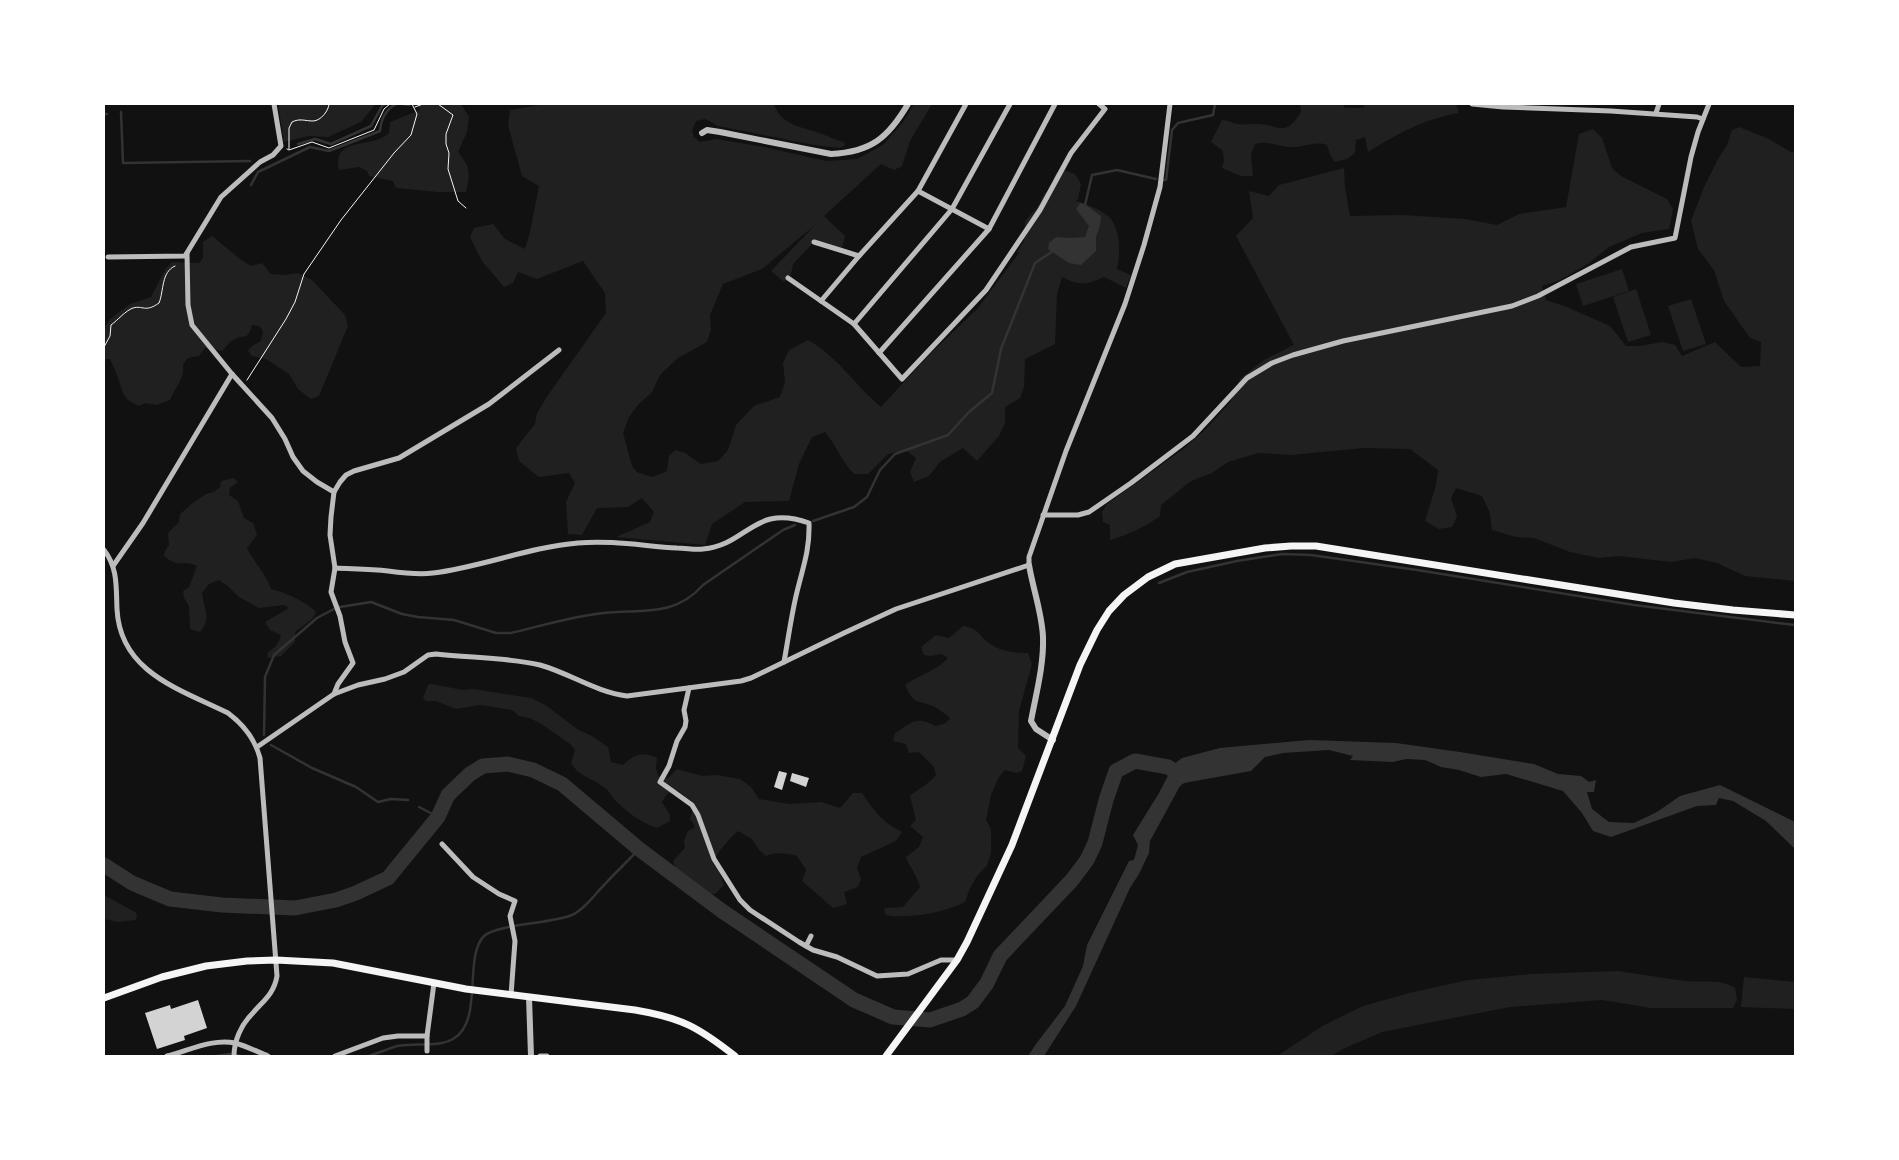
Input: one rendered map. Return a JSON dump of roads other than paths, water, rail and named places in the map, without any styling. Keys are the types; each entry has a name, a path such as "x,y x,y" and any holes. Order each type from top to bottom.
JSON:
{"main road":[{"path":"886,1056 957,960 1012,845 1080,665 1097,630 1109,610 1124,595 1148,577 1175,564 1196,559 1265,548 1316,546 1668,602 1795,615"},
{"path":"104,998 162,977 206,966 276,960 333,962 466,989 636,1010 677,1019 711,1037 734,1056"}],"street":[{"path":"108,257 185,256 220,197 260,162 273,155 281,146 274,104"},
{"path":"702,133 707,130 831,154 847,153 858,150 882,138 894,127 908,104"},
{"path":"821,301 918,191 966,104"},
{"path":"854,324 952,209 1010,104"},
{"path":"879,353 989,228 1055,104"},
{"path":"788,278 854,324 902,380 986,290 1040,210 1071,153 1105,108 1100,104"},
{"path":"1052,740 1036,729 1031,721 1039,677 1043,638 1029,557 1066,451 1125,304 1144,245 1160,187 1170,104"},
{"path":"1477,104 1570,106 1611,111 1697,116 1703,119"},
{"path":"1611,111 1613,104"},
{"path":"1656,113 1659,104"},
{"path":"1043,515 1078,515 1096,508 1193,436 1247,378 1272,362 1343,341 1512,306 1538,296 1631,247 1676,238 1691,157 1709,104"},
{"path":"918,191 989,228"},
{"path":"814,242 859,256"},
{"path":"187,253 188,305 192,324 232,374 272,418 303,470 317,482 334,492"},
{"path":"334,694 338,684 353,663 331,592 335,568 330,535 334,492 346,475 399,458 489,404 558,350"},
{"path":"113,566 143,522 232,374"},
{"path":"335,568 431,574 462,569 539,549 599,541 639,546 703,549 723,544 759,522 771,518 795,518 809,523 810,535 806,562 796,595 784,662"},
{"path":"104,550 116,573 119,626 125,644 132,655 144,667 167,684 228,713 244,726 257,746 262,770 277,976 272,992 247,1020 235,1045 234,1056"},
{"path":"257,746 334,694 404,672 428,655 436,654 538,665 569,675 614,694 637,696 741,681 896,609 1029,565"},
{"path":"689,688 684,710 685,728 677,741 669,766 660,782 692,805 703,827 714,859 740,900 750,910 813,950 837,957 877,976 908,974 941,960 957,960"},
{"path":"442,844 473,877 515,901 510,916 515,941 511,994"},
{"path":"806,946 811,936"},
{"path":"427,1051 427,1036 434,983"},
{"path":"529,997 531,1056"},
{"path":"336,1056 383,1038 427,1036"},
{"path":"167,1056 215,1043 235,1045 268,1056"},
{"path":"540,1056 547,1056"}],"waterway":[{"path":"298,144 315,139 331,144 371,126 385,104"},
{"path":"251,185 258,172 310,147 329,151 380,131 384,115 396,104"},
{"path":"403,104 409,105"},
{"path":"1163,180 1166,180 1172,130 1178,123 1213,115 1215,104"},
{"path":"121,112 123,163 250,161"},
{"path":"1085,205 1092,175 1117,170 1156,179"},
{"path":"813,521 854,507 867,497 880,470 895,454 948,435 969,412 992,393 1001,349 1035,263 1053,251"},
{"path":"340,607 371,602 402,614 454,620 496,633 511,633 592,614 657,610 681,602 783,530 795,525"},
{"path":"1159,583 1187,572 1237,561 1282,554 1311,555 1634,605 1795,625"},
{"path":"264,735 265,677 274,655 317,618 334,609"},
{"path":"271,745 312,768 356,787 378,802 391,799 408,800"},
{"path":"104,865 132,883 170,899 222,905 295,908 336,900 388,878 438,817 448,795 470,774 483,766 508,764 533,770 562,784 639,849 722,911 854,1000 893,1017 930,1020 962,1009 973,1002 987,983 1000,956 1072,880 1087,860 1095,843 1116,771 1135,761 1168,767 1182,776"},
{"path":"419,807 438,817"},
{"path":"369,1056 397,1046 433,1044 453,1039 462,1031 468,1019 475,959 478,946 484,936 512,926 572,915 586,905 639,849"},
{"path":"216,1056 230,1054 241,1056"}]}
